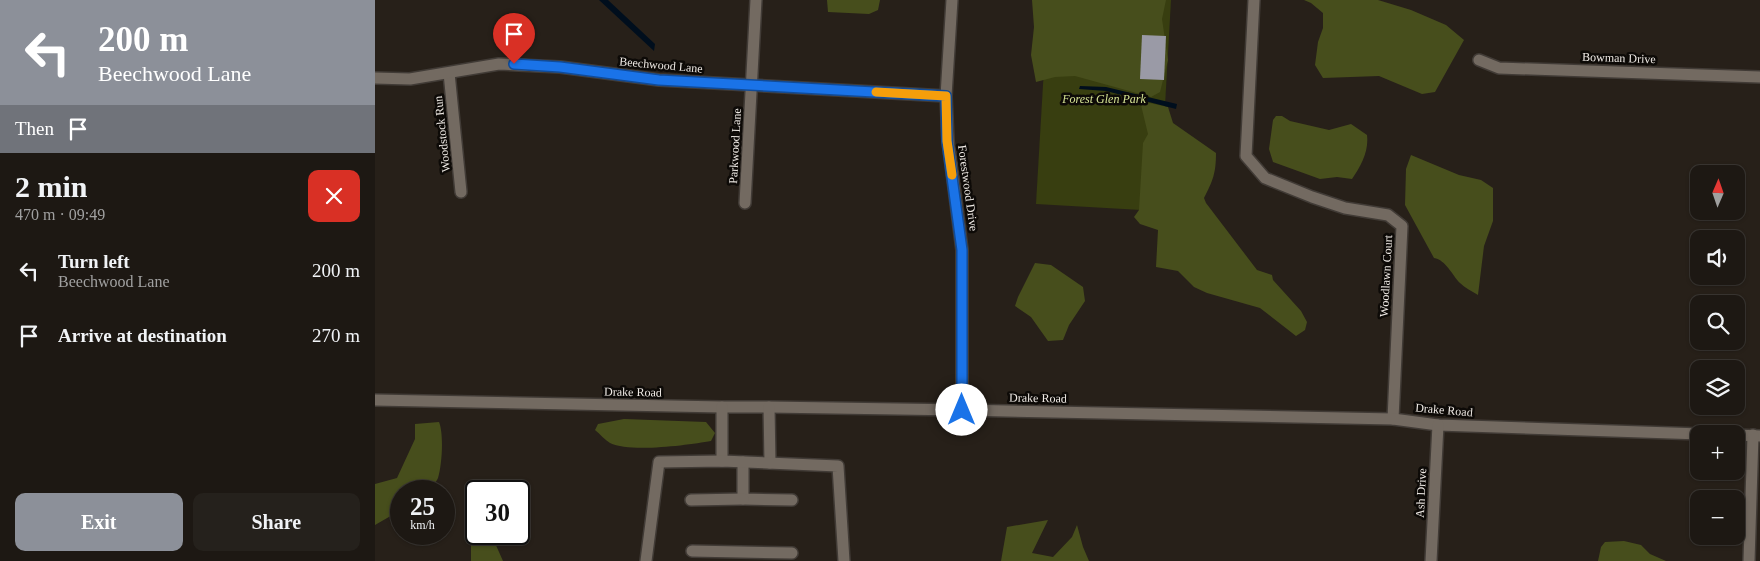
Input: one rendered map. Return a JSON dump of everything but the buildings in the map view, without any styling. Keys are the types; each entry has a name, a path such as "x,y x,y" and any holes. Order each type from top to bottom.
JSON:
{"street":[{"name":"Parkwood Lane","path":"745,203 756,0"},
{"name":"Forestwood Drive","path":"952,0 946,96 947,141 962,250 962,410"},
{"name":"Woodlawn Court","path":"1254,0 1246,156 1265,178 1345,208 1387,215 1402,226 1393,419"},
{"name":"Bowman Drive","path":"1479,60 1499,68 1760,77"},
{"name":"Beechwood Lane","path":"375,78 409,79 499,64 560,67 659,80 946,96"},
{"name":"Woodstock Run","path":"449,73 461,192"},
{"name":"Drake Road","path":"375,400 1393,419 1438,426 1690,434"},
{"path":"722,407 723,462"},
{"path":"769,407 770,463"},
{"name":"Ash Drive","path":"1431,561 1438,426"},
{"path":"1749,561 1757,436"},
{"path":"646,561 659,462 743,462 838,466 844,561"},
{"path":"743,462 743,499"},
{"path":"691,500 792,500"},
{"path":"692,551 742,556 792,553"}],"green space":[{"path":"827,0 880,0 878,10 869,14 828,12"},
{"path":"1032,0 1166,0 1162,19 1168,60 1160,92 1151,97 1075,76 1055,77 1036,82 1031,55 1034,27"},
{"name":"Forest Glen Park","path":"1048,0 1171,0 1159,211 1036,204"},
{"path":"1304,0 1378,0 1411,10 1446,25 1464,40 1435,92 1422,94 1379,76 1323,78 1315,65 1318,42 1323,28 1323,13"},
{"path":"1140,101 1168,107 1173,123 1216,153 1213,177 1204,198 1206,203 1257,270 1272,275 1273,280 1301,311 1307,322 1305,330 1296,336 1260,308 1207,293 1194,287 1178,271 1156,267 1158,230 1140,224 1134,217 1139,210 1143,143 1148,134"},
{"path":"1276,116 1282,116 1290,121 1329,130 1351,124 1367,135 1367,147 1364,158 1352,179 1337,177 1320,179 1273,162 1269,149 1273,120"},
{"path":"1411,155 1459,175 1481,180 1493,188 1493,221 1484,246 1478,295 1462,285 1442,262 1434,258 1405,205 1406,169"},
{"path":"1035,263 1051,265 1083,287 1085,301 1069,325 1063,340 1048,341 1031,317 1015,306"},
{"path":"624,419 706,422 715,433 711,441 645,448 619,446 610,443 595,430 598,424"},
{"path":"439,422 441,427 441,465 437,480 390,480 390,516 375,525 375,484 397,478 415,439 415,424"},
{"path":"1048,520 1032,553 1053,557 1072,537 1077,525 1089,561 1001,561 1007,527"},
{"path":"1624,541 1641,545 1650,554 1666,561 1598,561 1601,547 1605,542"},
{"path":"471,545 496,545 503,561 471,561"}],"water":[{"path":"599,0 608,0 655,44 654,51"},
{"path":"1080,86 1106,87 1177,104 1176,109 1106,91 1079,89"}],"slow traffic":[{"path":"876,92 946,96 947,141 952,175"}],"route":[{"path":"514,64 560,67 659,80 946,96 947,141 962,250 962,410"}]}
